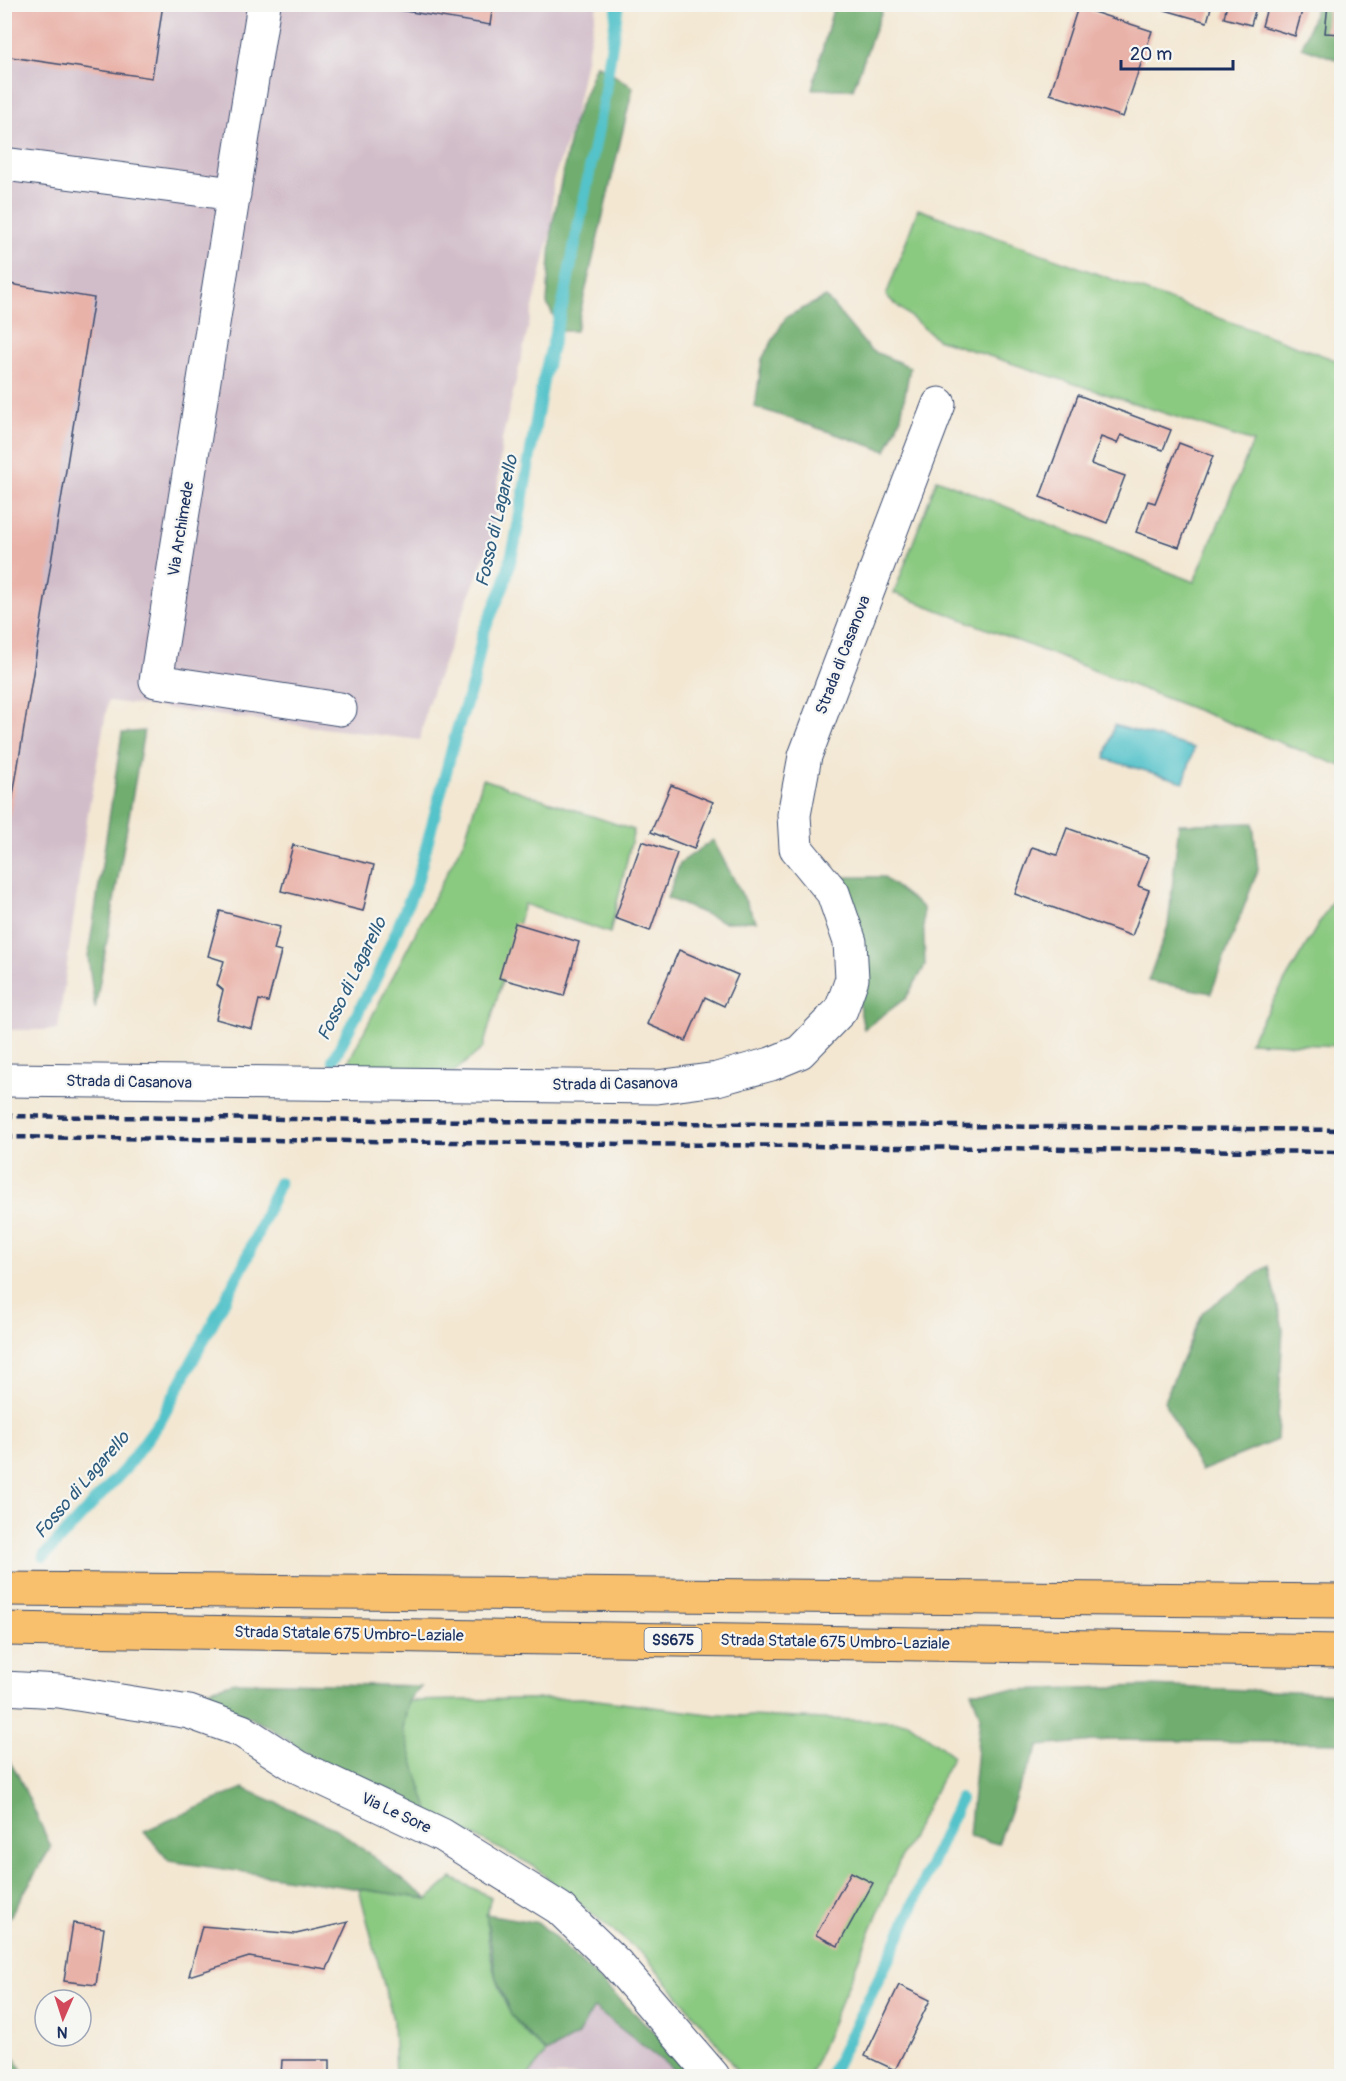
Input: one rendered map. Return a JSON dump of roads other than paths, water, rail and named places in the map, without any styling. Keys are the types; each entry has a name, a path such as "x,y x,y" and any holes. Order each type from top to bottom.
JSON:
{"highway":[{"path":"4,1588 1341,1601"},
{"name":"Strada Statale 675 Umbro-Laziale","path":"4,1629 1341,1651"}],"street":[{"name":"Via Archimede","path":"264,4 156,681 340,709"},
{"path":"4,164 234,194"},
{"name":"Strada di Casanova","path":"4,1080 657,1087 717,1079 771,1064 800,1052 841,1010 852,979 850,942 833,893 796,848 794,815 805,756 939,404"},
{"name":"Via Le Sore","path":"4,1688 58,1690 189,1712 242,1731 298,1767 442,1835 559,1908 616,1962 713,2076"}],"water":[{"path":"1114,725 1194,748 1184,782 1105,759"}],"waterway":[{"name":"Fosso di Lagarello","path":"333,1060 378,974 417,882 457,730 473,683 483,633 504,585 515,542 543,381 564,299 603,103 618,4"},
{"name":"Fosso di Lagarello","path":"44,1556 125,1469 162,1418 244,1264 279,1183"},
{"path":"830,2076 893,1950 960,1799"}],"railway":[{"path":"4,1116 1342,1130"},
{"path":"4,1137 1342,1152"}]}
